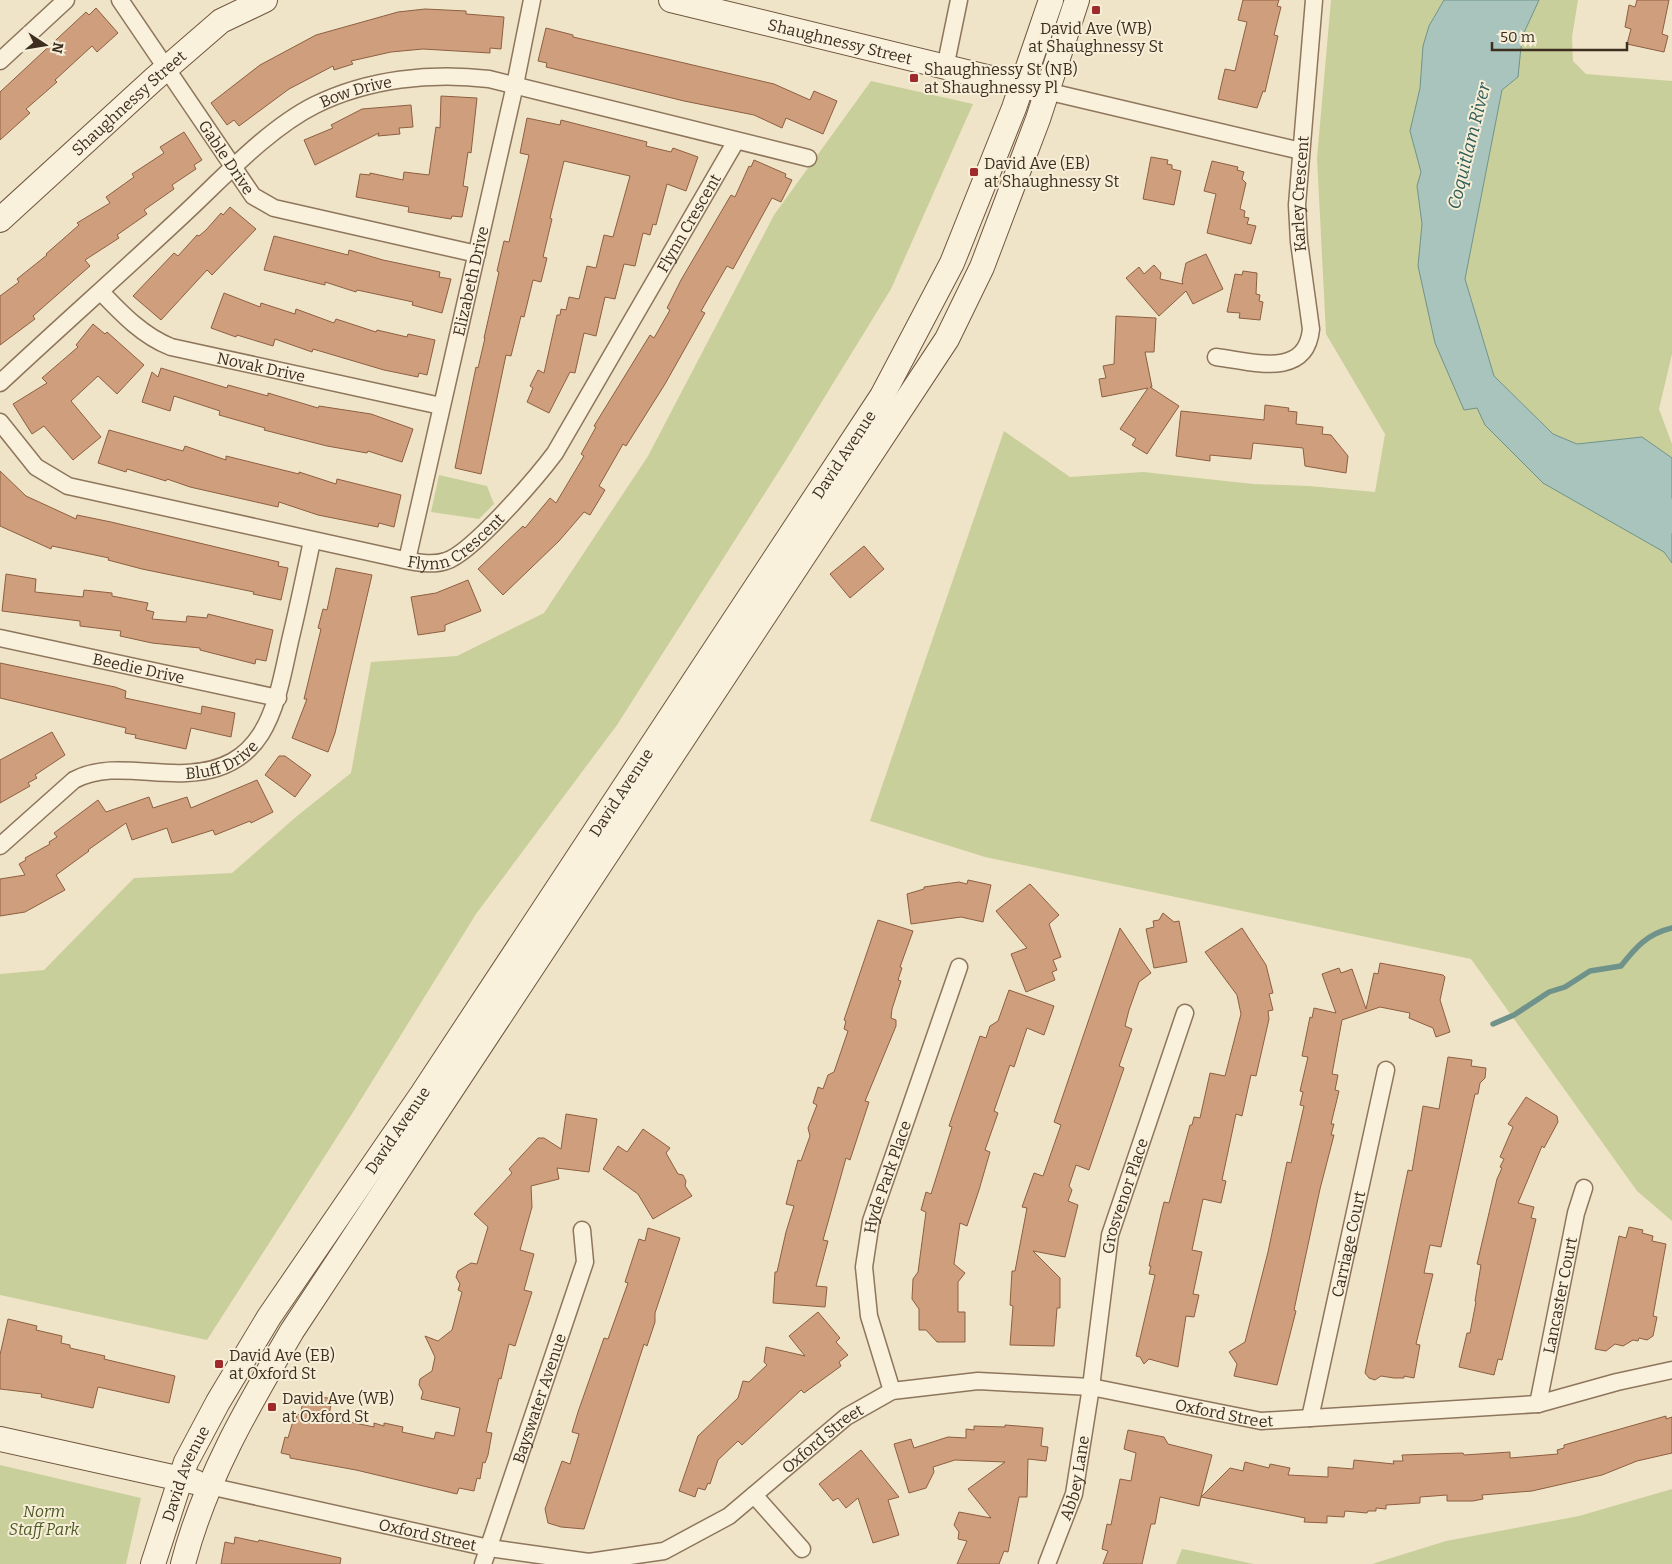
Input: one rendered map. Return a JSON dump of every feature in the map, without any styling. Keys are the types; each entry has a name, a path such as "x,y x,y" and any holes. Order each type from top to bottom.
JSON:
{"main road":[{"name":"Shaughnessy Street","path":"0,220 165,69 221,21 265,0"},
{"name":"Shaughnessy Street","path":"671,0 1046,91"},
{"name":"David Avenue","path":"153,1564 186,1462 218,1402 269,1317 427,1086 882,396 952,263 1022,86 1051,0"},
{"name":"David Avenue","path":"184,1564 209,1486 244,1411 292,1331 947,339 982,267 1077,0"},
{"name":"Oxford Street","path":"0,1439 209,1486"}],"street":[{"path":"0,61 66,0"},
{"name":"Gable Drive","path":"120,0 155,49 165,69 253,196 274,208 477,254"},
{"name":"Elizabeth Drive","path":"407,560 516,85 532,0"},
{"path":"945,68 959,0"},
{"name":"Karley Crescent","path":"1216,357 1286,363 1302,354 1310,338 1311,329 1298,227 1301,151 1314,0"},
{"name":"Bow Drive","path":"0,383 233,168 302,113 344,93 404,78 471,77 516,85 808,158"},
{"name":"Shaughnessy Street","path":"1046,91 1301,151"},
{"name":"Flynn Crescent","path":"0,422 36,468 68,486 407,560 437,564 456,557 542,470 555,452 736,141"},
{"name":"Novak Drive","path":"100,292 143,332 155,341 171,347 441,406"},
{"name":"Bluff Drive","path":"0,846 74,780 84,775 116,769 198,772 217,768 234,760 254,745 261,737 278,698 312,540"},
{"name":"Beedie Drive","path":"0,638 278,698"},
{"name":"Hyde Park Place","path":"892,1391 869,1316 864,1267 871,1221 958,967"},
{"name":"Grosvenor Place","path":"1091,1387 1110,1235 1186,1013"},
{"name":"Carriage Court","path":"1310,1418 1386,1070"},
{"name":"Lancaster Court","path":"1538,1404 1576,1213 1584,1188"},
{"name":"Bayswater Avenue","path":"483,1564 585,1262 582,1230"},
{"name":"Oxford Street","path":"209,1486 489,1548 589,1562 664,1551 728,1516 846,1417 892,1391 978,1380 1091,1387 1261,1421 1538,1404 1617,1382 1672,1370"},
{"name":"Abbey Lane","path":"1047,1564 1074,1494 1091,1387"},
{"path":"754,1495 802,1549"}],"green space":[{"path":"1331,0 1444,0 1429,26 1424,46 1420,88 1410,131 1421,172 1417,186 1422,224 1418,266 1485,425 1664,552 1672,563 1672,1221 1637,1191 1471,959 985,857 870,821 1004,431 1070,477 1143,472 1253,484 1309,486 1375,492 1385,434 1326,334 1317,158"},
{"path":"1539,0 1578,0 1572,37 1573,61 1586,74 1672,81 1672,354 1659,409 1672,444 1672,458 1642,437 1577,444 1553,434 1494,376 1465,279 1502,90 1518,77 1522,37"},
{"path":"871,81 973,104 891,289 786,460 617,725 476,914 355,1109 207,1340 0,1295 0,974 44,970 134,878 232,873 297,816 351,773 371,662 457,656 544,613 648,456 774,215"},
{"path":"439,475 487,486 494,504 479,519 431,512"},
{"path":"1672,506 1672,528 1661,521 1668,508"},
{"name":"Norm Staff Park","path":"0,1465 141,1498 126,1564 0,1564"},
{"path":"1672,1489 1672,1564 1372,1564 1446,1541 1579,1516"},
{"path":"1183,1549 1254,1564 1176,1564"}],"water":[{"path":"1444,0 1539,0 1522,37 1518,77 1502,90 1465,279 1494,376 1553,434 1577,444 1642,437 1672,458 1672,506 1668,508 1661,521 1672,528 1672,563 1664,552 1543,483 1485,425 1477,408 1464,410 1435,343 1418,266 1422,224 1417,186 1421,172 1410,131 1420,88 1423,46 1429,26"}],"building":[{"path":"1243,0 1279,0 1277,6 1281,7 1274,35 1278,36 1265,92 1263,91 1257,108 1218,99 1225,69 1235,71 1247,22 1238,20"},
{"path":"1637,0 1669,0 1662,34 1668,36 1664,52 1627,44 1631,29 1625,27 1629,5 1635,7"},
{"path":"96,8 118,33 97,52 92,46 55,80 57,82 26,109 30,113 0,140 0,92 86,12 89,15"},
{"path":"425,9 466,11 466,14 504,17 501,49 490,48 490,53 423,49 391,52 351,61 353,64 334,70 333,66 289,89 239,126 234,120 227,125 211,103 260,65 316,35 398,12"},
{"path":"546,28 573,35 573,37 774,84 810,100 814,91 837,101 823,134 786,118 782,128 754,115 684,101 546,67 547,63 538,61"},
{"path":"441,96 477,98 471,153 468,152 463,186 468,187 462,217 452,216 451,219 408,212 409,207 356,197 360,174 370,175 370,173 403,180 404,172 429,175 436,127 440,128"},
{"path":"411,105 413,127 399,128 400,134 378,136 379,133 315,165 304,140 333,128 331,125 362,109"},
{"path":"527,118 560,125 561,120 647,142 646,146 671,152 673,148 698,157 686,191 667,184 656,225 653,224 650,235 643,233 635,266 624,264 615,299 605,297 596,336 584,333 575,373 570,372 549,413 527,402 533,388 530,386 538,370 544,373 557,315 560,315 561,309 566,310 569,297 579,299 587,266 596,268 604,235 613,237 630,176 564,161 550,218 552,219 543,257 547,258 541,282 533,280 524,317 521,316 511,356 506,355 481,474 455,468 476,367 478,368 485,338 504,241 509,242 529,155 520,153"},
{"path":"184,132 202,160 194,165 196,169 172,185 174,189 144,210 147,214 117,235 119,238 85,260 90,266 33,316 35,319 0,345 0,296 19,282 17,279 47,255 79,225 77,223 110,203 106,197 134,177 132,174 164,153 160,147"},
{"path":"1151,157 1168,160 1167,164 1172,165 1172,169 1181,171 1174,205 1143,199"},
{"path":"754,160 786,174 785,177 792,180 781,202 772,198 733,269 727,266 701,311 705,313 665,384 626,446 623,444 599,486 605,490 590,515 584,512 559,541 503,595 478,569 523,526 525,528 550,498 556,503 584,456 581,454 596,427 594,426 650,335 654,338 670,310 667,308 681,280 731,195 735,197 749,166 751,167"},
{"path":"1212,161 1238,167 1237,170 1244,172 1242,179 1246,183 1240,209 1245,211 1244,217 1249,218 1247,224 1256,226 1251,244 1207,233 1216,194 1204,191"},
{"path":"230,207 256,229 212,275 207,270 161,320 133,296 174,253 178,256 197,235 199,236 221,213 223,215"},
{"path":"274,236 348,255 349,250 383,260 440,272 439,277 451,279 442,313 412,305 413,302 357,290 356,292 325,282 325,285 264,270"},
{"path":"1206,254 1223,289 1193,304 1186,291 1159,316 1126,278 1139,267 1144,274 1154,265 1161,273 1160,279 1183,284 1186,263"},
{"path":"1243,271 1257,273 1256,294 1260,295 1259,301 1263,302 1260,320 1239,318 1240,313 1227,312 1235,274 1242,275"},
{"path":"224,293 260,307 261,303 295,314 296,309 334,323 336,319 376,332 377,330 407,337 408,334 435,340 427,375 419,373 418,377 384,370 313,349 312,352 275,339 273,346 237,335 236,337 211,328"},
{"path":"1116,316 1156,318 1154,352 1145,352 1152,387 1150,387 1179,406 1147,454 1132,445 1136,439 1120,429 1148,388 1102,397 1099,379 1106,378 1103,366 1114,364"},
{"path":"93,324 105,334 107,332 144,365 117,394 98,376 71,401 101,437 73,460 44,426 32,434 13,404 47,383 42,378 78,347 76,345"},
{"path":"161,368 227,388 228,385 268,396 268,393 318,408 319,406 371,414 413,429 402,462 368,451 367,453 327,446 264,430 265,428 219,415 220,411 174,396 170,411 142,402 152,372 158,377"},
{"path":"1265,405 1289,408 1288,411 1297,412 1296,424 1323,427 1322,434 1331,435 1348,456 1346,473 1305,466 1303,448 1253,443 1251,459 1210,455 1210,461 1176,456 1181,411 1264,420"},
{"path":"109,430 183,451 185,446 226,460 226,456 299,474 299,472 336,484 337,479 401,495 394,527 379,523 378,527 318,515 279,502 278,507 190,487 167,479 166,481 127,469 126,472 98,463"},
{"path":"0,471 26,496 76,519 77,515 111,522 279,562 278,566 288,568 281,600 253,594 254,592 142,569 108,560 109,558 52,546 51,549 0,526"},
{"path":"864,546 884,569 850,598 830,574"},
{"path":"336,568 372,575 335,733 328,752 292,738 307,699 304,699 321,629 318,628 323,609 327,610"},
{"path":"6,574 36,579 35,592 83,597 84,590 112,593 112,596 148,603 146,610 154,612 152,619 186,622 187,616 207,618 208,614 273,630 266,661 256,659 255,664 200,650 200,648 152,643 120,636 121,631 80,626 80,621 2,611"},
{"path":"468,580 481,611 445,625 445,631 418,635 411,597 436,593"},
{"path":"0,663 115,687 126,691 125,698 201,714 202,706 235,713 231,737 191,728 186,749 135,738 136,735 125,733 126,728 0,698"},
{"path":"52,732 65,755 35,775 37,778 28,783 30,786 0,803 0,760"},
{"path":"279,756 285,756 311,775 295,797 265,775"},
{"path":"257,780 273,812 251,823 250,821 215,835 213,830 172,843 167,828 132,840 126,823 56,875 65,890 25,912 0,916 0,879 25,875 19,864 26,860 25,858 50,844 49,842 57,837 54,833 98,800 106,812 149,797 153,808 187,797 191,808"},
{"path":"968,880 991,885 983,922 961,917 911,924 907,894 924,889 924,887 959,882 967,884"},
{"path":"1030,884 1059,915 1049,924 1061,957 1053,960 1057,970 1052,972 1055,980 1026,992 1011,954 1027,948 996,911"},
{"path":"1163,913 1174,922 1179,921 1187,962 1154,968 1146,929 1154,927 1153,921 1159,920"},
{"path":"878,920 913,931 900,967 902,968 898,980 901,981 892,1009 891,1018 896,1020 896,1026 865,1101 869,1102 850,1160 846,1158 823,1240 828,1241 816,1286 827,1287 825,1307 773,1303 775,1272 777,1272 794,1206 786,1204 798,1160 801,1161 810,1136 808,1128 817,1105 813,1103 818,1087 823,1089 828,1075 834,1072 848,1031 844,1029 846,1021 844,1020"},
{"path":"1120,928 1151,973 1139,982 1129,1010 1125,1026 1132,1029 1119,1066 1124,1068 1089,1170 1076,1165 1069,1186 1072,1190 1068,1201 1078,1205 1065,1257 1033,1251 1060,1278 1060,1308 1057,1308 1054,1346 1010,1345 1013,1306 1010,1305 1012,1271 1015,1271 1027,1208 1022,1207 1034,1173 1043,1176 1061,1125 1054,1122"},
{"path":"1242,928 1266,965 1273,993 1269,994 1273,1010 1268,1011 1269,1019 1256,1076 1251,1075 1242,1116 1236,1114 1222,1180 1226,1181 1221,1203 1203,1199 1192,1250 1202,1252 1193,1294 1199,1295 1194,1317 1186,1316 1178,1367 1149,1359 1144,1364 1140,1357 1136,1356 1155,1275 1149,1274 1151,1266 1149,1266 1164,1202 1169,1203 1190,1125 1192,1125 1194,1117 1200,1118 1210,1073 1225,1076 1241,1014 1237,995 1205,952"},
{"path":"1380,963 1443,975 1445,977 1440,1000 1450,1032 1436,1037 1433,1028 1409,1018 1410,1013 1380,1007 1342,1020 1332,1074 1338,1075 1335,1090 1339,1091 1331,1124 1334,1124 1331,1135 1334,1135 1320,1189 1294,1310 1296,1311 1277,1385 1234,1376 1237,1364 1229,1352 1245,1342 1268,1252 1287,1162 1291,1163 1304,1106 1300,1105 1303,1092 1300,1091 1308,1057 1302,1056 1310,1017 1312,1018 1314,1008 1336,1013 1322,974 1339,968 1341,973 1352,969 1366,1009 1374,973 1378,974"},
{"path":"1009,990 1054,1006 1044,1035 1027,1028 1014,1067 1010,1065 994,1111 998,1113 985,1150 990,1152 979,1190 967,1226 960,1223 954,1264 965,1273 958,1282 958,1312 965,1312 965,1342 937,1342 926,1330 919,1330 919,1309 912,1299 913,1279 918,1272 926,1212 921,1210 926,1192 931,1194 952,1127 949,1126 980,1036 986,1038 990,1026 998,1021"},
{"path":"1448,1057 1472,1060 1471,1066 1486,1068 1485,1078 1480,1083 1478,1094 1475,1094 1441,1247 1430,1245 1424,1273 1433,1274 1416,1344 1420,1345 1414,1378 1381,1376 1375,1380 1369,1378 1365,1373 1408,1170 1412,1171 1423,1106 1439,1109"},
{"path":"1526,1097 1557,1116 1558,1122 1544,1148 1542,1146 1518,1203 1534,1207 1531,1218 1536,1219 1502,1360 1498,1359 1494,1375 1459,1367 1467,1333 1470,1333 1476,1302 1481,1265 1477,1264 1497,1179 1502,1168 1500,1167 1504,1159 1500,1157 1513,1127 1508,1124"},
{"path":"566,1114 597,1119 589,1172 557,1168 559,1179 531,1186 532,1207 520,1250 534,1254 524,1290 532,1292 515,1346 509,1344 501,1379 499,1378 486,1432 492,1433 488,1455 485,1463 483,1462 480,1479 477,1478 474,1491 459,1488 457,1494 356,1470 290,1458 290,1455 281,1453 285,1437 288,1438 293,1421 295,1422 297,1414 300,1415 303,1402 306,1402 308,1394 332,1399 329,1415 348,1419 350,1422 374,1427 374,1423 384,1426 384,1423 403,1427 402,1432 434,1439 436,1432 454,1436 460,1408 421,1399 423,1392 419,1385 420,1379 432,1371 435,1357 425,1336 438,1341 452,1330 462,1292 458,1290 460,1284 456,1277 458,1271 471,1263 477,1264 488,1227 474,1214 512,1173 509,1169 538,1138 544,1138 561,1149"},
{"path":"643,1129 670,1148 666,1153 678,1174 683,1175 686,1181 685,1186 692,1196 653,1219 638,1194 603,1169 618,1146 627,1152"},
{"path":"1629,1227 1643,1230 1642,1233 1653,1236 1652,1241 1666,1244 1653,1316 1657,1317 1653,1336 1647,1340 1639,1338 1638,1341 1633,1340 1623,1346 1615,1344 1606,1351 1595,1349 1619,1236 1626,1238"},
{"path":"648,1228 680,1238 655,1313 655,1322 647,1346 644,1344 584,1529 561,1527 548,1523 545,1509 562,1461 570,1464 579,1434 572,1432 578,1412 604,1338 608,1339 628,1283 625,1282 639,1239 645,1241"},
{"path":"818,1312 840,1338 836,1342 848,1355 839,1362 841,1366 804,1393 801,1390 742,1445 738,1441 718,1460 710,1484 708,1483 705,1490 698,1488 695,1497 679,1491 698,1436 738,1398 743,1381 749,1382 767,1365 764,1362 766,1347 805,1356 789,1336"},
{"path":"8,1319 37,1326 36,1330 62,1336 61,1343 70,1345 70,1348 105,1356 104,1359 175,1376 169,1403 98,1387 93,1408 41,1397 42,1394 0,1389 0,1355"},
{"path":"1666,1416 1666,1419 1672,1417 1672,1453 1637,1461 1602,1475 1532,1491 1482,1495 1483,1499 1473,1501 1447,1501 1447,1495 1420,1497 1420,1503 1386,1505 1386,1509 1376,1508 1376,1511 1368,1511 1367,1513 1345,1511 1344,1517 1327,1516 1327,1523 1304,1522 1305,1518 1201,1497 1230,1468 1243,1471 1245,1462 1269,1468 1270,1464 1290,1468 1288,1475 1328,1477 1328,1467 1353,1469 1354,1460 1394,1464 1393,1461 1403,1461 1402,1455 1463,1453 1464,1455 1510,1452 1510,1458 1558,1454 1557,1450 1564,1448 1564,1445"},
{"path":"1005,1425 1043,1428 1041,1446 1048,1447 1046,1461 1028,1459 1027,1497 1019,1497 1008,1552 1004,1551 999,1564 957,1564 967,1541 958,1539 959,1532 954,1525 959,1512 991,1518 968,1489 1005,1462 955,1460 933,1467 934,1472 926,1488 909,1493 894,1444 911,1439 914,1448 948,1437 966,1438 966,1429 974,1430 974,1426 1005,1427"},
{"path":"1128,1430 1164,1437 1168,1444 1212,1455 1199,1506 1160,1497 1155,1524 1151,1524 1142,1564 1103,1564 1108,1551 1102,1549 1107,1524 1111,1525 1120,1479 1131,1481 1136,1453 1124,1449"},
{"path":"861,1450 899,1497 888,1500 899,1535 873,1543 858,1498 846,1508 838,1498 833,1501 819,1484"},
{"path":"235,1537 258,1542 259,1540 341,1558 340,1564 221,1564 225,1542 234,1544"}],"waterway":[{"name":"Coquitlam River","path":"1625,492 1672,517"},
{"path":"1493,1024 1514,1015 1549,992 1565,987 1590,971 1621,966 1643,942 1656,934 1672,928"}],"place":[{"name":"David Ave (WB) at Shaughnessy St","path":"1096,10"},
{"name":"Shaughnessy St (NB) at Shaughnessy Pl","path":"914,78"},
{"name":"David Ave (EB) at Shaughnessy St","path":"974,172"},
{"name":"David Ave (EB) at Oxford St","path":"219,1364"},
{"name":"David Ave (WB) at Oxford St","path":"272,1407"}]}
